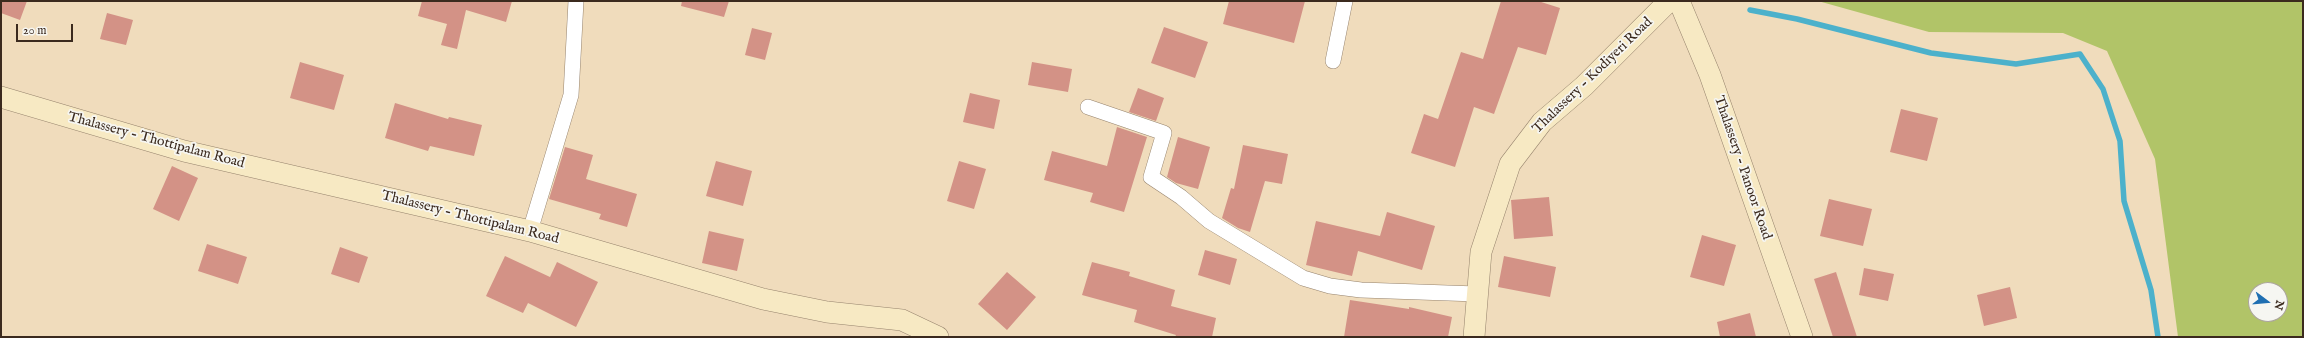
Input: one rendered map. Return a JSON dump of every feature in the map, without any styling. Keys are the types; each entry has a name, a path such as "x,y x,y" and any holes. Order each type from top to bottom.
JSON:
{"main road":[{"name":"Thalassery - Kodiyeri Road","path":"1474,337 1481,252 1510,164 1542,122 1584,86 1666,3"},
{"name":"Thalassery - Panoor Road","path":"1666,3 1710,75 1802,337"},
{"name":"Thalassery - Thottipalam Road","path":"1,97 184,152 530,231 763,299 827,312 902,320 938,337"}],"street":[{"path":"530,231 571,95 576,1"},
{"path":"1333,62 1345,1"},
{"path":"1088,107 1164,133 1151,177 1181,197 1208,220 1303,278 1330,286 1360,290 1477,294"}],"green space":[{"path":"1818,1 2303,1 2303,337 2178,337 2155,159 2107,51 2063,33 1929,32"}],"building":[{"path":"1,1 27,1 20,20 1,13"},
{"path":"422,1 512,1 506,22 466,10 457,49 441,45 447,24 418,16"},
{"path":"682,1 729,1 724,17 681,6"},
{"path":"1229,1 1305,1 1294,43 1223,24"},
{"path":"1501,1 1538,1 1560,8 1546,55 1518,47 1494,114 1474,107 1455,167 1411,153 1424,114 1438,119 1461,52 1483,59"},
{"path":"107,13 133,20 126,45 100,39"},
{"path":"1164,27 1208,42 1195,78 1151,63"},
{"path":"752,28 772,33 765,60 745,55"},
{"path":"300,62 344,75 334,110 290,98"},
{"path":"1032,62 1072,69 1068,92 1028,85"},
{"path":"1138,88 1164,98 1156,121 1129,112"},
{"path":"970,93 1000,100 994,129 963,122"},
{"path":"395,103 448,119 449,117 482,125 474,156 430,146 428,151 385,138"},
{"path":"1901,109 1938,118 1927,161 1890,152"},
{"path":"1117,127 1147,137 1124,212 1090,202 1093,193 1044,180 1052,151 1107,166"},
{"path":"1178,137 1210,147 1198,189 1176,183 1167,177"},
{"path":"1243,145 1288,154 1282,184 1265,181 1250,232 1238,228 1222,218 1231,188 1234,189"},
{"path":"565,147 593,155 586,179 637,194 627,227 599,219 601,214 549,199"},
{"path":"716,161 752,171 743,206 706,196"},
{"path":"959,161 986,169 974,209 947,201"},
{"path":"172,166 198,178 179,221 153,209"},
{"path":"1549,197 1553,236 1514,239 1511,200"},
{"path":"1829,199 1872,209 1863,246 1820,236"},
{"path":"1387,212 1435,226 1422,270 1358,251 1352,276 1306,265 1316,221 1380,236"},
{"path":"709,231 744,239 737,271 702,263"},
{"path":"1702,235 1736,245 1724,286 1690,277"},
{"path":"207,244 247,257 238,284 198,271"},
{"path":"340,247 368,257 359,283 331,274"},
{"path":"1205,250 1237,259 1230,285 1198,275"},
{"path":"505,256 550,277 557,262 598,282 576,327 528,303 523,313 486,296"},
{"path":"1504,256 1556,267 1550,297 1498,287"},
{"path":"1092,262 1130,272 1129,276 1175,290 1171,306 1216,318 1212,337 1175,337 1176,335 1134,322 1137,310 1082,295"},
{"path":"1864,268 1894,274 1888,301 1859,295"},
{"path":"1007,272 1036,297 1007,330 978,304"},
{"path":"1836,272 1857,337 1833,337 1814,279"},
{"path":"2010,287 2017,318 1984,326 1977,295"},
{"path":"1350,300 1409,309 1409,307 1452,317 1448,337 1344,337"},
{"path":"1750,313 1756,337 1720,337 1717,322"}],"waterway":[{"path":"1750,10 1797,19 1931,53 2016,64 2080,54 2103,89 2120,141 2124,201 2151,290 2158,337"}]}
